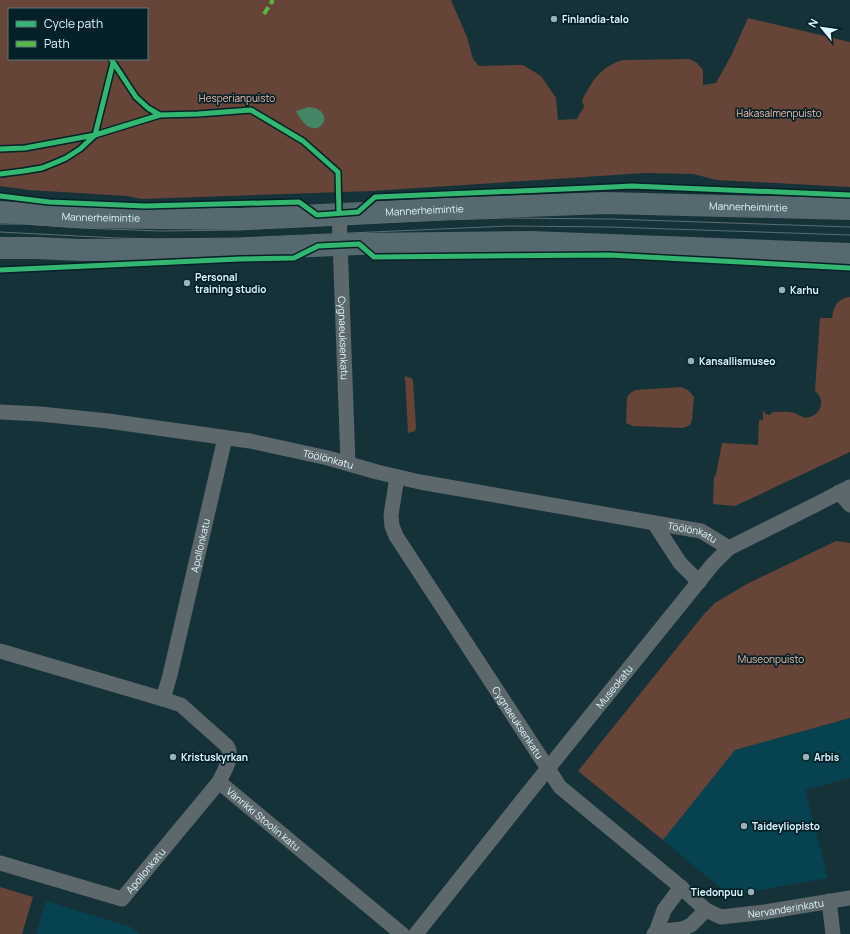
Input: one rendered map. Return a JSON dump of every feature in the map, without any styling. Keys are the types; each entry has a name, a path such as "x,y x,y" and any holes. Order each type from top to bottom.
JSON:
{"main road":[{"name":"Mannerheimintie","path":"0,212 80,217 230,219 339,213 606,203 850,209"},
{"path":"0,248 80,250 231,250 445,242 531,242 850,254"}],"street":[{"name":"Cygnaeuksenkatu","path":"339,213 348,463"},
{"name":"Töölönkatu","path":"0,412 40,414 108,421 250,441 328,458 420,482 701,531 729,548"},
{"name":"Apollonkatu","path":"163,699 170,675 225,438"},
{"name":"Cygnaeuksenkatu","path":"397,477 391,515 392,526 396,536 560,787 681,887 706,910 721,917"},
{"name":"Museokatu","path":"416,934 713,564 729,548 845,489"},
{"path":"845,489 850,505"},
{"name":"Töölönkatu","path":"654,523 680,564 699,582"},
{"name":"Vänrikki Stoolin katu","path":"0,651 180,705 230,750 229,760 219,782 402,934"},
{"name":"Apollonkatu","path":"0,863 122,899 219,782"},
{"path":"681,887 664,910 655,933 682,929 691,925 706,910"},
{"name":"Nervanderinkatu","path":"721,917 765,912 850,898"},
{"path":"829,901 833,934"}],"shaded area":[{"path":"309,107 318,109 322,113 324,122 321,126 311,128 305,124 296,111"},
{"name":"Taideyliopisto","path":"850,718 850,778 805,790 828,878 737,894 729,893 723,890 663,840 735,750"},
{"path":"46,901 131,927 140,934 36,934"}],"green space":[{"name":"Hesperianpuisto","path":"0,0 451,0 467,37 473,59 479,66 523,65 541,76 556,98 558,120 577,119 584,106 582,101 593,81 609,66 623,60 689,59 697,63 703,70 703,85 716,83 731,56 748,18 850,42 850,187 717,180 693,174 646,173 372,191 141,199 127,196 29,190 0,186"},
{"path":"850,297 850,452 735,506 713,504 714,478 722,443 758,445 759,420 763,420 763,411 765,414 769,415 773,412 787,412 795,413 802,417 809,417 819,411 821,401 819,395 815,391 820,318 832,318 836,304"},
{"path":"405,376 413,380 416,428 415,431 408,433"},
{"path":"681,387 688,390 694,397 692,420 690,425 683,428 633,426 626,423 627,398 632,392 636,390"},
{"name":"Museonpuisto","path":"836,541 850,543 850,718 735,750 663,840 578,771 705,613 715,603 747,584"},
{"path":"0,887 33,897 22,934 0,934"}],"tram line":[{"path":"0,224 160,231 238,230 507,218 611,219 850,227"},
{"path":"0,232 158,239 238,238 508,226 610,227 850,235"}],"marked path":[{"path":"264,14 273,0"}],"cycle path":[{"path":"112,60 136,97 148,108 160,115"},
{"path":"0,174 42,168 57,162 80,149 95,135 113,63"},
{"path":"0,149 25,148 95,135 160,115 251,110 303,141 338,172 339,213"},
{"path":"0,196 49,202 145,206 299,202 317,215 358,212 375,197 632,186 850,195"},
{"path":"0,270 240,259 294,258 318,246 359,244 374,257 609,255 850,268"}],"place":[{"name":"Finlandia-talo","path":"554,19"},
{"name":"Personal training studio","path":"187,283"},
{"name":"Karhu","path":"782,290"},
{"name":"Kansallismuseo","path":"691,361"},
{"name":"Kristuskyrkan","path":"173,757"},
{"name":"Arbis","path":"806,757"},
{"name":"Taideyliopisto","path":"744,826"},
{"name":"Tiedonpuu","path":"751,892"}],"park label":[{"name":"Hakasalmenpuisto","path":"779,113"}]}
